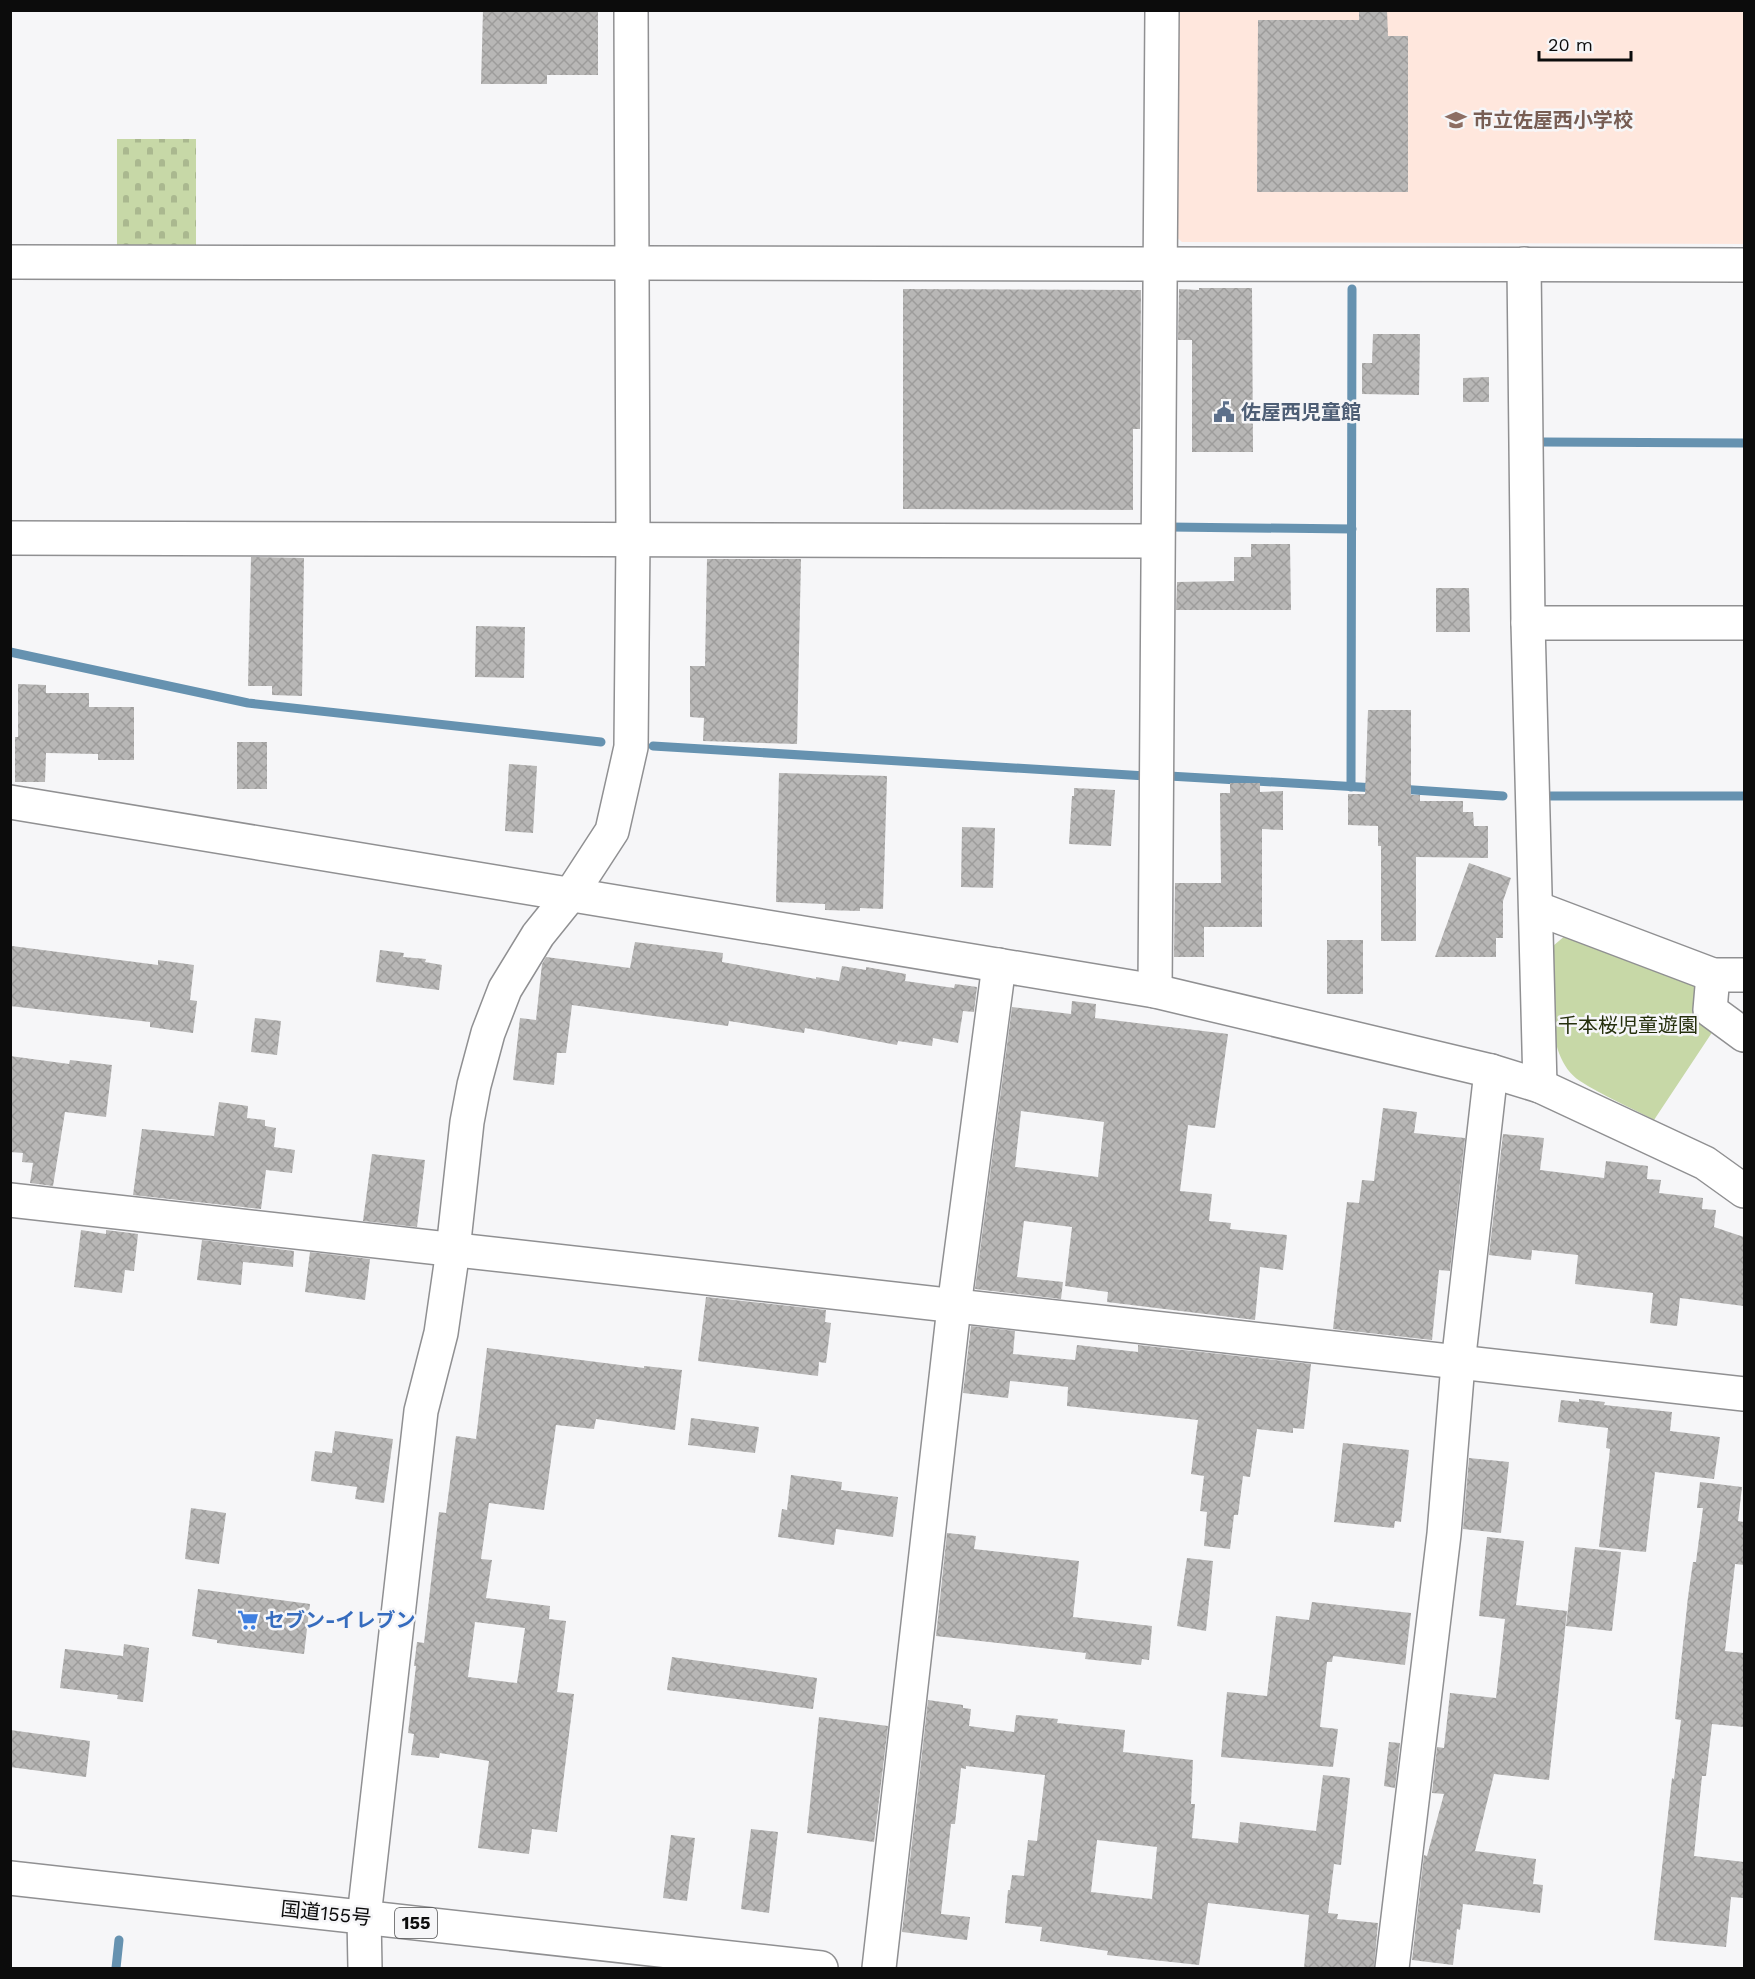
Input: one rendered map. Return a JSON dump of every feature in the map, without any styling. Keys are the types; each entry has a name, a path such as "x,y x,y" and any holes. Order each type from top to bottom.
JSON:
{"main road":[{"path":"365,1968 364,1917 421,1411 441,1333 467,1122 474,1085 488,1033 505,989 538,935 571,894 612,831 631,747 633,539 630,265 631,10"},
{"path":"1155,991 1162,10"},
{"path":"10,262 630,265 1744,265"},
{"path":"1524,264 1528,623 1540,1086"},
{"path":"10,538 1157,541"},
{"path":"1528,623 1744,623"},
{"path":"10,802 1155,991 1491,1071 1540,1086 1705,1163 1744,1191"},
{"path":"1536,908 1713,975 1744,975"},
{"path":"879,1968 954,1307 999,965"},
{"path":"1713,975 1710,1010 1744,1035"},
{"path":"1392,1968 1444,1534 1458,1364 1491,1071"},
{"path":"10,1200 1458,1364 1744,1394"},
{"name":"国道155号","path":"10,1878 820,1968"}],"shaded area":[{"name":"市立佐屋西小学校","path":"1168,11 1744,11 1744,244 1182,242 1167,229"}],"green space":[{"path":"117,139 196,139 196,251 117,253"},
{"name":"千本桜児童遊園","path":"1573,929 1693,974 1713,1031 1654,1120 1580,1081 1568,1070 1560,1055 1552,1019 1553,946"}],"building":[{"path":"483,10 598,10 598,75 547,75 547,84 481,84"},
{"path":"1359,10 1387,10 1388,36 1408,36 1408,192 1257,192 1258,20 1359,20"},
{"path":"1199,288 1252,288 1253,452 1192,452 1192,340 1178,340 1179,289 1199,290"},
{"path":"903,289 1141,290 1140,429 1133,429 1133,510 903,509"},
{"path":"1373,334 1420,334 1419,395 1362,394 1362,363 1372,363"},
{"path":"1489,377 1489,402 1463,402 1463,378"},
{"path":"1251,544 1290,544 1291,610 1176,610 1177,582 1234,581 1234,557 1251,557"},
{"path":"251,557 304,558 302,696 272,695 272,686 248,686"},
{"path":"707,559 801,559 797,744 703,741 704,718 690,717 690,666 705,666"},
{"path":"1436,588 1469,588 1470,632 1436,632"},
{"path":"476,626 525,627 524,678 475,677"},
{"path":"18,684 46,685 46,693 89,693 89,707 134,707 134,760 98,760 98,754 46,753 45,782 15,782"},
{"path":"1368,710 1411,710 1411,795 1420,795 1420,801 1463,801 1463,812 1473,812 1474,826 1488,826 1488,858 1416,857 1416,941 1381,941 1381,846 1378,846 1378,826 1348,825 1348,794 1365,794"},
{"path":"237,742 267,742 267,789 237,789"},
{"path":"509,764 537,766 533,833 505,831"},
{"path":"779,773 887,776 883,909 825,910 825,904 776,902"},
{"path":"1230,783 1260,783 1260,792 1283,791 1283,830 1262,829 1262,927 1204,927 1204,957 1174,957 1175,883 1221,883 1220,793 1230,793"},
{"path":"1074,788 1115,790 1111,846 1069,844"},
{"path":"962,827 995,828 993,888 961,887"},
{"path":"1469,863 1511,878 1503,901 1503,938 1496,938 1496,957 1435,957"},
{"path":"1327,940 1363,940 1363,994 1327,994"},
{"path":"635,942 723,953 722,962 816,979 816,977 839,981 842,966 866,970 866,967 906,974 905,981 954,988 955,984 977,987 974,1012 963,1011 958,1043 933,1038 932,1046 898,1041 897,1045 805,1028 804,1033 729,1021 728,1026 572,1005 566,1053 557,1053 554,1085 513,1080 520,1018 536,1020 542,964 546,957 630,968"},
{"path":"12,946 158,965 158,960 194,965 190,1000 197,1001 193,1033 150,1027 150,1022 10,1006"},
{"path":"380,950 404,953 403,957 426,959 425,962 442,965 439,990 376,982"},
{"path":"1072,1001 1096,1004 1095,1018 1228,1034 1215,1128 1188,1125 1180,1191 1212,1194 1209,1221 1231,1223 1230,1229 1287,1235 1283,1270 1260,1267 1255,1320 1107,1302 1108,1292 1065,1286 1072,1227 1024,1221 1017,1277 1063,1282 1061,1299 975,1289 1012,1007 1071,1014","holes":["1021,1111 1104,1122 1098,1177 1015,1167"]},
{"path":"255,1018 281,1021 277,1055 251,1052"},
{"path":"10,1056 69,1064 70,1060 112,1065 106,1117 65,1112 53,1186 30,1183 33,1163 22,1162 23,1153 10,1152"},
{"path":"219,1102 248,1106 247,1118 265,1120 265,1126 276,1128 274,1147 295,1150 292,1173 266,1170 261,1209 133,1195 142,1129 214,1136"},
{"path":"1383,1108 1417,1112 1414,1133 1465,1138 1450,1271 1439,1270 1432,1340 1333,1329 1347,1202 1359,1203 1362,1180 1374,1181"},
{"path":"1503,1134 1544,1138 1540,1170 1604,1178 1606,1161 1648,1166 1647,1179 1661,1180 1659,1193 1703,1198 1702,1209 1716,1210 1714,1227 1744,1237 1744,1306 1680,1298 1677,1326 1650,1323 1653,1293 1575,1284 1578,1255 1532,1250 1531,1260 1489,1255"},
{"path":"372,1154 425,1160 417,1227 363,1221"},
{"path":"81,1230 106,1234 106,1230 138,1234 134,1271 125,1270 122,1293 74,1287"},
{"path":"202,1240 294,1251 293,1267 243,1262 241,1285 197,1280"},
{"path":"310,1252 370,1259 365,1300 305,1292"},
{"path":"706,1297 826,1310 825,1322 831,1323 826,1363 819,1362 818,1376 698,1361"},
{"path":"971,1326 1015,1331 1013,1354 1075,1360 1077,1345 1138,1352 1138,1345 1311,1364 1304,1429 1293,1428 1293,1433 1257,1429 1250,1477 1243,1476 1238,1515 1234,1515 1230,1549 1204,1546 1207,1512 1200,1511 1204,1476 1191,1474 1198,1420 1067,1406 1068,1387 1010,1381 1008,1398 963,1393"},
{"path":"487,1348 644,1368 644,1366 682,1370 675,1430 596,1419 594,1429 556,1425 544,1510 489,1503 481,1559 492,1560 486,1598 550,1606 549,1619 566,1621 557,1692 574,1694 557,1832 532,1829 529,1854 478,1848 489,1761 440,1753 439,1758 411,1755 414,1734 408,1733 417,1642 424,1643 439,1512 446,1513 456,1436 476,1439","holes":["475,1622 525,1628 517,1683 468,1677"]},
{"path":"1579,1399 1605,1402 1604,1405 1672,1412 1670,1431 1720,1437 1714,1479 1655,1472 1646,1552 1599,1547 1610,1449 1606,1448 1608,1428 1558,1422 1561,1400 1579,1402"},
{"path":"691,1418 759,1427 755,1453 688,1445"},
{"path":"335,1431 393,1439 384,1503 355,1499 357,1487 311,1481 315,1451 332,1453"},
{"path":"1343,1443 1409,1450 1401,1522 1395,1521 1394,1528 1334,1522"},
{"path":"1469,1458 1509,1462 1501,1533 1463,1529"},
{"path":"791,1475 842,1482 841,1490 898,1497 893,1537 836,1529 834,1545 778,1537 782,1509 787,1510"},
{"path":"1700,1482 1742,1487 1738,1521 1744,1522 1744,1565 1735,1564 1725,1651 1744,1653 1744,1727 1712,1724 1706,1776 1702,1776 1694,1856 1744,1862 1744,1898 1731,1897 1726,1947 1654,1940 1672,1778 1674,1779 1681,1720 1675,1719 1688,1597 1693,1562 1696,1562 1703,1508 1697,1508"},
{"path":"191,1508 226,1513 219,1564 185,1559"},
{"path":"947,1533 976,1536 974,1549 1079,1561 1073,1617 1152,1626 1149,1660 1142,1659 1141,1665 1085,1659 1086,1653 936,1636"},
{"path":"1487,1537 1524,1541 1516,1605 1567,1611 1549,1780 1494,1774 1475,1851 1536,1859 1533,1884 1543,1885 1540,1913 1463,1904 1460,1930 1457,1929 1453,1965 1412,1960 1424,1855 1427,1856 1444,1794 1432,1793 1437,1747 1444,1748 1450,1693 1496,1698 1505,1619 1479,1616"},
{"path":"1575,1547 1621,1552 1612,1631 1566,1626"},
{"path":"1187,1558 1213,1561 1206,1631 1177,1626"},
{"path":"198,1589 310,1604 304,1654 217,1643 217,1640 192,1636"},
{"path":"1312,1602 1411,1613 1405,1665 1333,1656 1332,1662 1327,1662 1320,1727 1338,1729 1333,1767 1221,1757 1227,1692 1267,1696 1276,1616 1309,1620"},
{"path":"124,1644 149,1648 143,1702 117,1699 118,1695 60,1688 65,1649 123,1656"},
{"path":"672,1657 817,1678 813,1709 667,1690"},
{"path":"928,1700 963,1705 963,1708 971,1709 969,1726 1014,1732 1016,1715 1058,1719 1057,1723 1125,1730 1123,1752 1193,1760 1191,1804 1195,1804 1192,1838 1238,1843 1240,1822 1316,1831 1323,1775 1350,1778 1341,1865 1334,1864 1328,1913 1338,1914 1337,1919 1378,1923 1374,1968 1304,1968 1309,1915 1208,1903 1199,1965 1107,1955 1108,1951 1040,1941 1042,1927 1005,1923 1012,1875 1024,1876 1028,1840 1037,1841 1045,1775 966,1766 966,1769 961,1768 955,1824 951,1824 941,1914 970,1917 967,1940 902,1932","holes":["1097,1840 1157,1847 1152,1899 1091,1892"]},
{"path":"819,1717 888,1726 874,1842 807,1833"},
{"path":"10,1730 90,1741 86,1777 10,1767"},
{"path":"1389,1742 1400,1743 1395,1788 1384,1786"},
{"path":"751,1829 778,1832 769,1913 741,1909"},
{"path":"671,1835 695,1838 687,1901 663,1898"}],"waterway":[{"path":"1351,787 1352,289"},
{"path":"1543,442 1744,443"},
{"path":"1169,527 1352,529"},
{"path":"10,652 248,703 601,742"},
{"path":"653,746 1146,776"},
{"path":"1169,776 1376,788"},
{"path":"1399,789 1503,796"},
{"path":"1545,796 1744,796"},
{"path":"116,1968 119,1940"}],"place":[{"name":"市立佐屋西小学校","path":"1456,120"},
{"name":"佐屋西児童館","path":"1224,412"},
{"name":"セブン-イレブン","path":"248,1620"}]}
